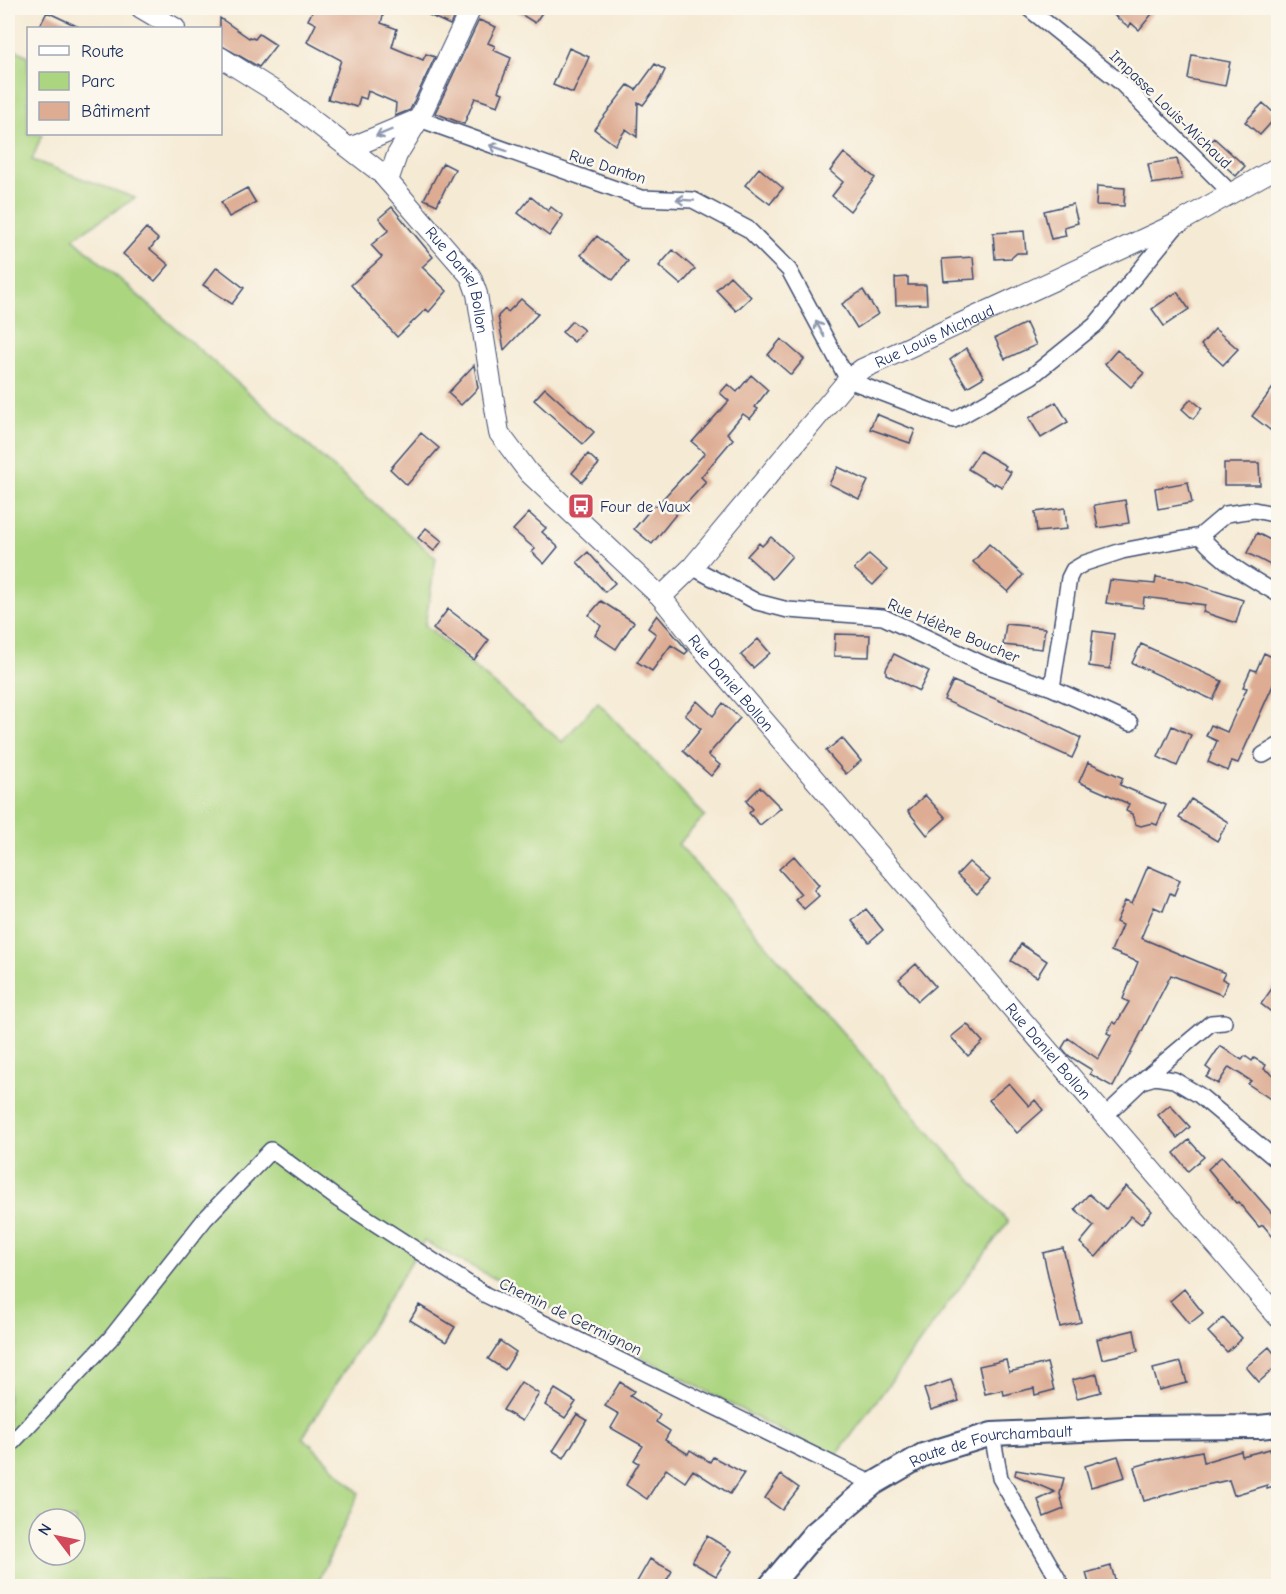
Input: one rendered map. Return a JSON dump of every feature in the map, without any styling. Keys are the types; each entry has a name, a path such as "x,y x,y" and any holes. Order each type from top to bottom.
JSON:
{"main road":[{"name":"Route de Fourchambault","path":"770,1587 814,1534 873,1484 922,1455 992,1434 1272,1424"}],"street":[{"path":"141,8 172,27"},
{"path":"388,181 397,155 419,119 471,8"},
{"name":"Impasse Louis-Michaud","path":"1028,8 1120,82 1232,194"},
{"name":"Rue Daniel Bollon","path":"222,58 276,92 350,148 388,181 471,278 477,294 499,434 529,473 661,597 699,645 1278,1317"},
{"path":"350,148 419,119"},
{"name":"Rue Danton","path":"419,119 641,198 693,200 748,229 789,270 848,380"},
{"name":"Rue Louis Michaud","path":"661,597 692,567 848,380 862,369 1179,222 1278,167"},
{"path":"848,380 954,420 1032,376 1095,325 1179,222"},
{"path":"1052,688 1069,578 1073,570 1084,563 1122,551 1200,536 1226,514 1254,510 1278,515"},
{"path":"1200,536 1217,555 1240,573 1278,594"},
{"name":"Rue Hélène Boucher","path":"692,567 757,603 788,610 884,617 982,664 1052,688 1130,723"},
{"path":"1263,755 1278,746"},
{"path":"1105,1116 1142,1081 1211,1023 1224,1022"},
{"path":"1142,1081 1155,1077 1174,1080 1199,1095 1278,1161"},
{"name":"Chemin de Germignon","path":"8,1447 110,1339 205,1219 271,1150 339,1200 486,1295 873,1484"},
{"path":"992,1434 1000,1478 1062,1587"}],"green space":[{"path":"8,46 27,56 27,135 42,135 32,160 135,198 73,238 436,558 425,625 562,742 598,702 705,816 678,844 1008,1222 834,1459 424,1241 303,1437 359,1493 316,1586 8,1586"}],"building":[{"path":"314,8 385,8 381,23 397,29 392,47 423,60 426,54 435,57 410,110 395,116 396,103 368,91 366,99 360,97 357,107 328,99 341,60 307,42 316,24 308,20"},
{"path":"414,8 450,8 457,10 450,25"},
{"path":"511,8 545,8 535,23"},
{"path":"1105,8 1144,8 1152,14 1139,30 1131,23 1129,27"},
{"path":"47,12 79,27 40,27"},
{"path":"220,18 249,38 255,39 259,34 276,45 259,67 222,46 222,27 220,27"},
{"path":"479,20 496,27 488,43 495,46 493,50 511,58 498,91 503,93 498,106 475,98 464,124 435,113"},
{"path":"569,48 589,57 573,93 553,85"},
{"path":"1192,55 1230,62 1225,86 1188,79"},
{"path":"655,64 665,70 658,85 643,105 638,102 637,137 626,129 615,145 594,129 628,85 636,90"},
{"path":"1263,103 1277,116 1260,135 1245,122"},
{"path":"1214,138 1245,166 1236,176 1205,148"},
{"path":"844,153 875,178 850,211 832,196 843,182 830,171"},
{"path":"1177,159 1182,179 1152,184 1148,164"},
{"path":"443,163 455,169 437,205 424,199"},
{"path":"759,168 783,188 770,204 745,185"},
{"path":"1097,186 1125,188 1124,206 1096,205"},
{"path":"247,188 256,203 229,217 221,202"},
{"path":"531,197 548,211 551,207 563,216 549,236 518,213"},
{"path":"1073,204 1078,223 1064,227 1066,236 1051,239 1044,211"},
{"path":"392,207 433,257 422,267 447,291 429,312 426,309 397,337 351,285 382,257 371,245 389,230 379,218"},
{"path":"146,228 158,239 150,249 169,265 155,281 123,254"},
{"path":"1024,231 1026,253 1017,253 1011,258 995,259 993,233"},
{"path":"597,236 628,261 613,280 581,255"},
{"path":"673,250 695,269 681,285 659,266"},
{"path":"973,257 975,279 944,281 942,259"},
{"path":"217,267 244,288 232,304 203,285"},
{"path":"730,276 751,297 736,311 716,290"},
{"path":"908,277 908,285 926,285 927,304 896,305 895,278"},
{"path":"863,290 878,314 857,328 842,304"},
{"path":"1177,292 1189,309 1164,326 1152,309"},
{"path":"521,299 538,314 504,350 498,316 505,309 508,312"},
{"path":"572,321 584,330 574,342 562,332"},
{"path":"1026,323 1036,345 1005,359 995,338"},
{"path":"1215,329 1238,349 1223,365 1201,345"},
{"path":"781,339 804,359 791,375 768,355"},
{"path":"966,348 984,377 967,387 950,360"},
{"path":"1117,350 1144,373 1131,387 1105,364"},
{"path":"474,365 478,388 461,405 448,393"},
{"path":"751,375 768,390 755,407 758,409 750,419 743,414 727,433 733,439 701,477 706,482 685,503 652,544 634,529 705,453 692,442 729,401 720,393 728,384 737,392"},
{"path":"1278,381 1278,436 1252,416"},
{"path":"545,388 594,432 583,444 534,400"},
{"path":"1191,399 1202,408 1193,419 1182,409"},
{"path":"1056,402 1068,422 1041,438 1029,418"},
{"path":"876,414 915,430 910,443 870,429"},
{"path":"421,433 439,448 407,485 390,469"},
{"path":"980,451 1006,466 1004,469 1011,472 1002,487 995,483 994,485 968,469"},
{"path":"588,454 599,464 582,482 572,473"},
{"path":"1224,463 1259,463 1260,485 1224,485"},
{"path":"838,467 868,481 859,499 829,484"},
{"path":"1188,482 1192,503 1158,509 1155,488"},
{"path":"1125,500 1129,523 1098,528 1094,505"},
{"path":"1065,508 1067,529 1037,532 1035,512"},
{"path":"529,513 546,528 542,532 558,547 544,564 532,552 535,549 513,530"},
{"path":"426,528 442,541 434,551 418,538"},
{"path":"1257,533 1278,544 1278,557 1274,567 1247,553"},
{"path":"771,537 792,556 772,579 747,556 759,543 762,546"},
{"path":"989,544 1023,575 1008,592 973,562"},
{"path":"588,552 615,583 605,592 577,562"},
{"path":"869,554 887,570 873,585 854,569"},
{"path":"1156,577 1185,581 1243,600 1236,623 1203,612 1205,605 1144,597 1143,608 1106,603 1110,580 1155,584"},
{"path":"601,601 634,622 616,649 595,635 601,626 589,615"},
{"path":"448,609 489,640 474,660 433,629"},
{"path":"657,615 688,651 685,654 671,645 652,671 637,662 656,634 648,628"},
{"path":"1006,624 1045,628 1042,649 1003,645"},
{"path":"1093,631 1114,634 1110,669 1089,666"},
{"path":"835,634 870,635 869,657 834,656"},
{"path":"758,639 770,653 753,668 741,655"},
{"path":"1141,644 1222,681 1213,700 1132,663"},
{"path":"1264,653 1278,660 1278,674 1238,763 1232,761 1228,771 1208,762 1217,741 1206,736 1211,725 1227,732 1247,688 1243,687 1251,669 1256,671"},
{"path":"894,654 929,671 919,691 886,674 886,669"},
{"path":"953,681 1081,738 1072,758 944,700"},
{"path":"697,701 713,716 723,703 740,718 708,755 720,765 711,776 683,751 701,729 685,715"},
{"path":"1172,726 1191,735 1177,766 1158,757"},
{"path":"842,738 861,761 846,774 826,751"},
{"path":"1088,762 1123,778 1120,785 1166,805 1157,825 1135,824 1132,814 1126,811 1129,804 1079,782"},
{"path":"760,787 781,808 760,825 749,813 753,809 746,801"},
{"path":"925,795 946,818 927,835 908,811"},
{"path":"1191,799 1228,822 1217,841 1179,818"},
{"path":"794,856 819,885 814,890 819,896 804,909 795,899 801,894 779,869"},
{"path":"969,862 990,880 977,894 957,875"},
{"path":"1148,866 1180,880 1174,895 1170,893 1163,911 1154,907 1141,938 1225,973 1222,979 1228,982 1222,995 1171,975 1113,1087 1090,1074 1092,1070 1069,1056 1062,1048 1068,1038 1098,1059 1111,1035 1107,1033 1113,1022 1116,1024 1129,1002 1123,999 1138,962 1111,951 1122,925 1116,922 1125,901 1132,904"},
{"path":"866,909 883,930 869,942 852,921"},
{"path":"1021,944 1047,961 1037,977 1011,961"},
{"path":"916,964 935,986 918,1001 899,979"},
{"path":"1278,980 1278,1017 1261,1004"},
{"path":"967,1024 983,1042 968,1056 951,1037"},
{"path":"1220,1046 1242,1060 1245,1056 1252,1061 1254,1058 1266,1065 1264,1069 1278,1078 1278,1090 1272,1100 1248,1084 1251,1081 1229,1067 1218,1084 1206,1077 1211,1071 1206,1067"},
{"path":"1009,1083 1029,1106 1035,1100 1043,1110 1017,1133 989,1100"},
{"path":"1170,1105 1190,1127 1177,1138 1158,1115"},
{"path":"1189,1140 1204,1157 1188,1171 1174,1153"},
{"path":"1222,1156 1278,1220 1278,1243 1263,1225 1259,1227 1238,1202 1236,1203 1208,1169"},
{"path":"1126,1186 1152,1211 1141,1224 1131,1216 1096,1257 1080,1243 1094,1226 1075,1209 1089,1194 1106,1209"},
{"path":"1063,1248 1081,1322 1060,1327 1043,1253"},
{"path":"1184,1289 1203,1313 1189,1324 1170,1301"},
{"path":"419,1305 455,1327 446,1342 410,1320"},
{"path":"1223,1318 1242,1338 1227,1352 1208,1332"},
{"path":"1134,1330 1138,1351 1102,1359 1097,1339"},
{"path":"500,1341 516,1352 505,1370 488,1359"},
{"path":"1269,1347 1278,1358 1278,1365 1259,1382 1246,1367"},
{"path":"1006,1360 1009,1372 1047,1363 1054,1390 1035,1395 1034,1388 1004,1395 1003,1390 985,1394 979,1366"},
{"path":"1181,1362 1187,1383 1159,1390 1153,1369"},
{"path":"1097,1374 1101,1392 1077,1398 1072,1380"},
{"path":"951,1380 959,1401 931,1410 924,1389"},
{"path":"521,1382 539,1394 522,1421 503,1410"},
{"path":"620,1382 634,1391 630,1396 660,1415 656,1422 670,1431 665,1440 688,1454 690,1450 710,1462 713,1457 744,1473 730,1494 693,1470 685,1482 666,1469 647,1499 626,1485 639,1463 634,1460 643,1446 611,1428 619,1414 605,1406"},
{"path":"555,1389 576,1402 565,1418 545,1405"},
{"path":"577,1414 587,1420 564,1458 553,1451"},
{"path":"1270,1449 1278,1485 1267,1488 1267,1485 1234,1495 1229,1480 1144,1501 1134,1467 1202,1451 1204,1462 1241,1451 1242,1456"},
{"path":"1118,1456 1125,1477 1091,1487 1085,1466"},
{"path":"1016,1470 1064,1478 1060,1494 1064,1509 1044,1517 1038,1500 1055,1492 1015,1475"},
{"path":"781,1475 799,1488 782,1510 765,1498"},
{"path":"707,1536 732,1551 716,1576 692,1562"},
{"path":"650,1559 672,1571 663,1587 634,1587"},
{"path":"1111,1566 1117,1587 1090,1587 1086,1573"}],"place":[{"name":"Four de Vaux","path":"581,506"}]}
